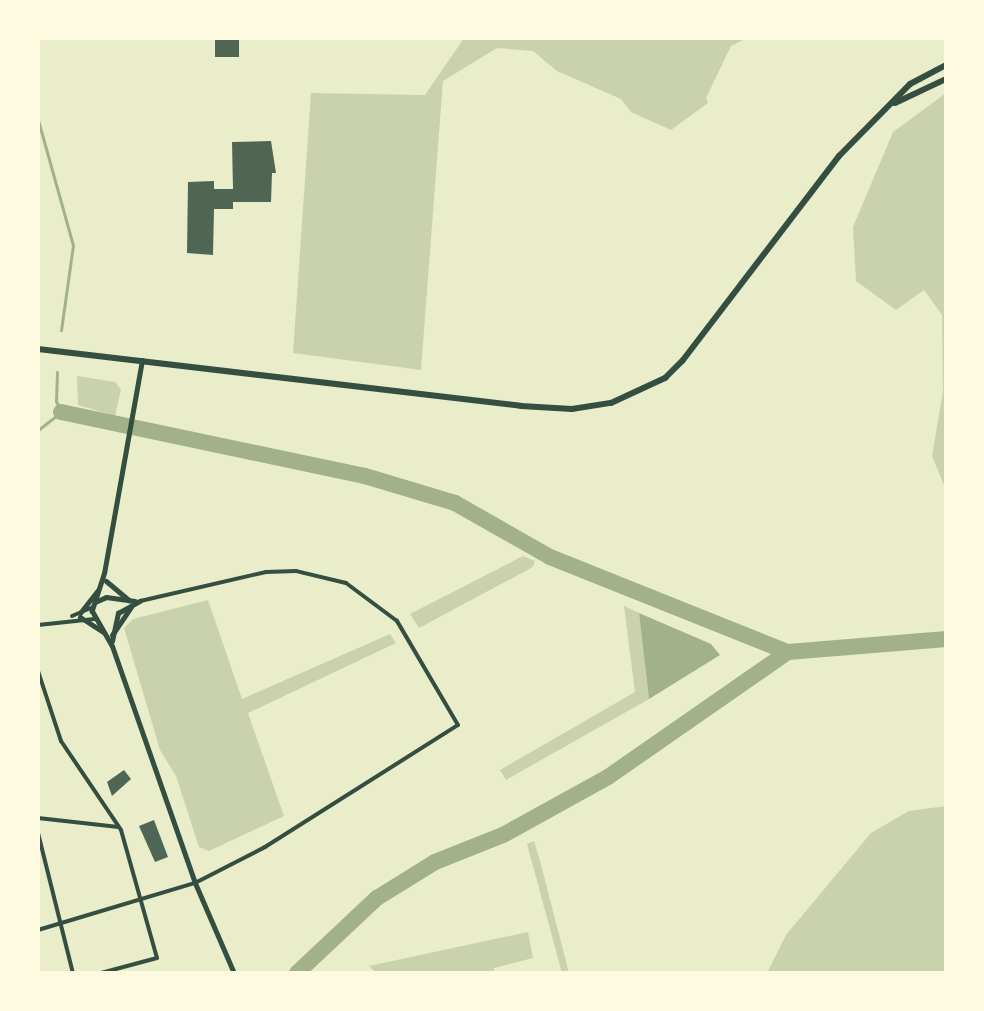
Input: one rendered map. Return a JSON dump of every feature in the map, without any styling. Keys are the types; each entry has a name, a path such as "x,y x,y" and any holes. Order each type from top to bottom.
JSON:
{"main road":[{"path":"38,349 521,406 572,409 611,403 665,378 683,360 812,187 910,84 946,65"},
{"path":"895,103 946,79"}],"street":[{"path":"142,360 103,582 94,605 96,620 109,636 195,883 234,973"},
{"path":"38,930 195,883 265,847 458,725 397,621 346,583 296,571 266,572 132,603 118,613 109,636"},
{"path":"103,582 118,613"},
{"path":"103,582 132,603"},
{"path":"80,615 103,582"},
{"path":"38,625 80,615 94,605 112,600 132,603"},
{"path":"109,636 132,603"},
{"path":"80,615 96,620 114,620"},
{"path":"80,615 109,636"},
{"path":"38,671 61,741 118,827 157,958 101,973"},
{"path":"38,818 118,827"},
{"path":"38,833 58,924 73,973"}],"shaded area":[{"path":"464,38 747,38 731,46 706,98 708,103 671,130 631,112 621,99 557,71 533,51 497,48 443,81 421,370 293,353 311,93 425,95"},
{"path":"946,93 946,490 932,456 943,391 942,315 924,290 896,310 856,281 853,227 893,132"},
{"path":"77,376 115,382 121,389 115,416 78,405"},
{"path":"523,556 535,561 533,567 419,628 410,614"},
{"path":"208,600 242,699 390,634 396,643 248,713 284,816 209,851 199,847 176,776 160,750 124,628 133,619"},
{"path":"624,606 639,613 649,699 506,780 500,770 635,692"},
{"path":"639,613 711,644 720,655 649,699"},
{"path":"946,806 946,973 767,973 786,935 871,833 909,811"},
{"path":"534,841 569,973 562,973 527,844"},
{"path":"528,932 533,958 494,968 494,973 376,973 369,966"}],"building":[{"path":"215,38 239,38 239,57 215,57"},
{"path":"271,141 276,173 272,173 271,202 233,202 233,209 214,209 213,255 187,253 188,182 214,181 214,189 233,189 232,142"},
{"path":"124,770 131,779 112,796 107,782"},
{"path":"154,820 168,857 155,862 139,826"}],"waterway":[{"path":"38,120 73,245 61,330"},
{"path":"38,430 61,412 56,401 57,372"},
{"path":"61,412 365,476 455,503 550,557 788,652"},
{"path":"297,973 377,898 435,862 503,835 608,777 788,652 946,639"}]}
